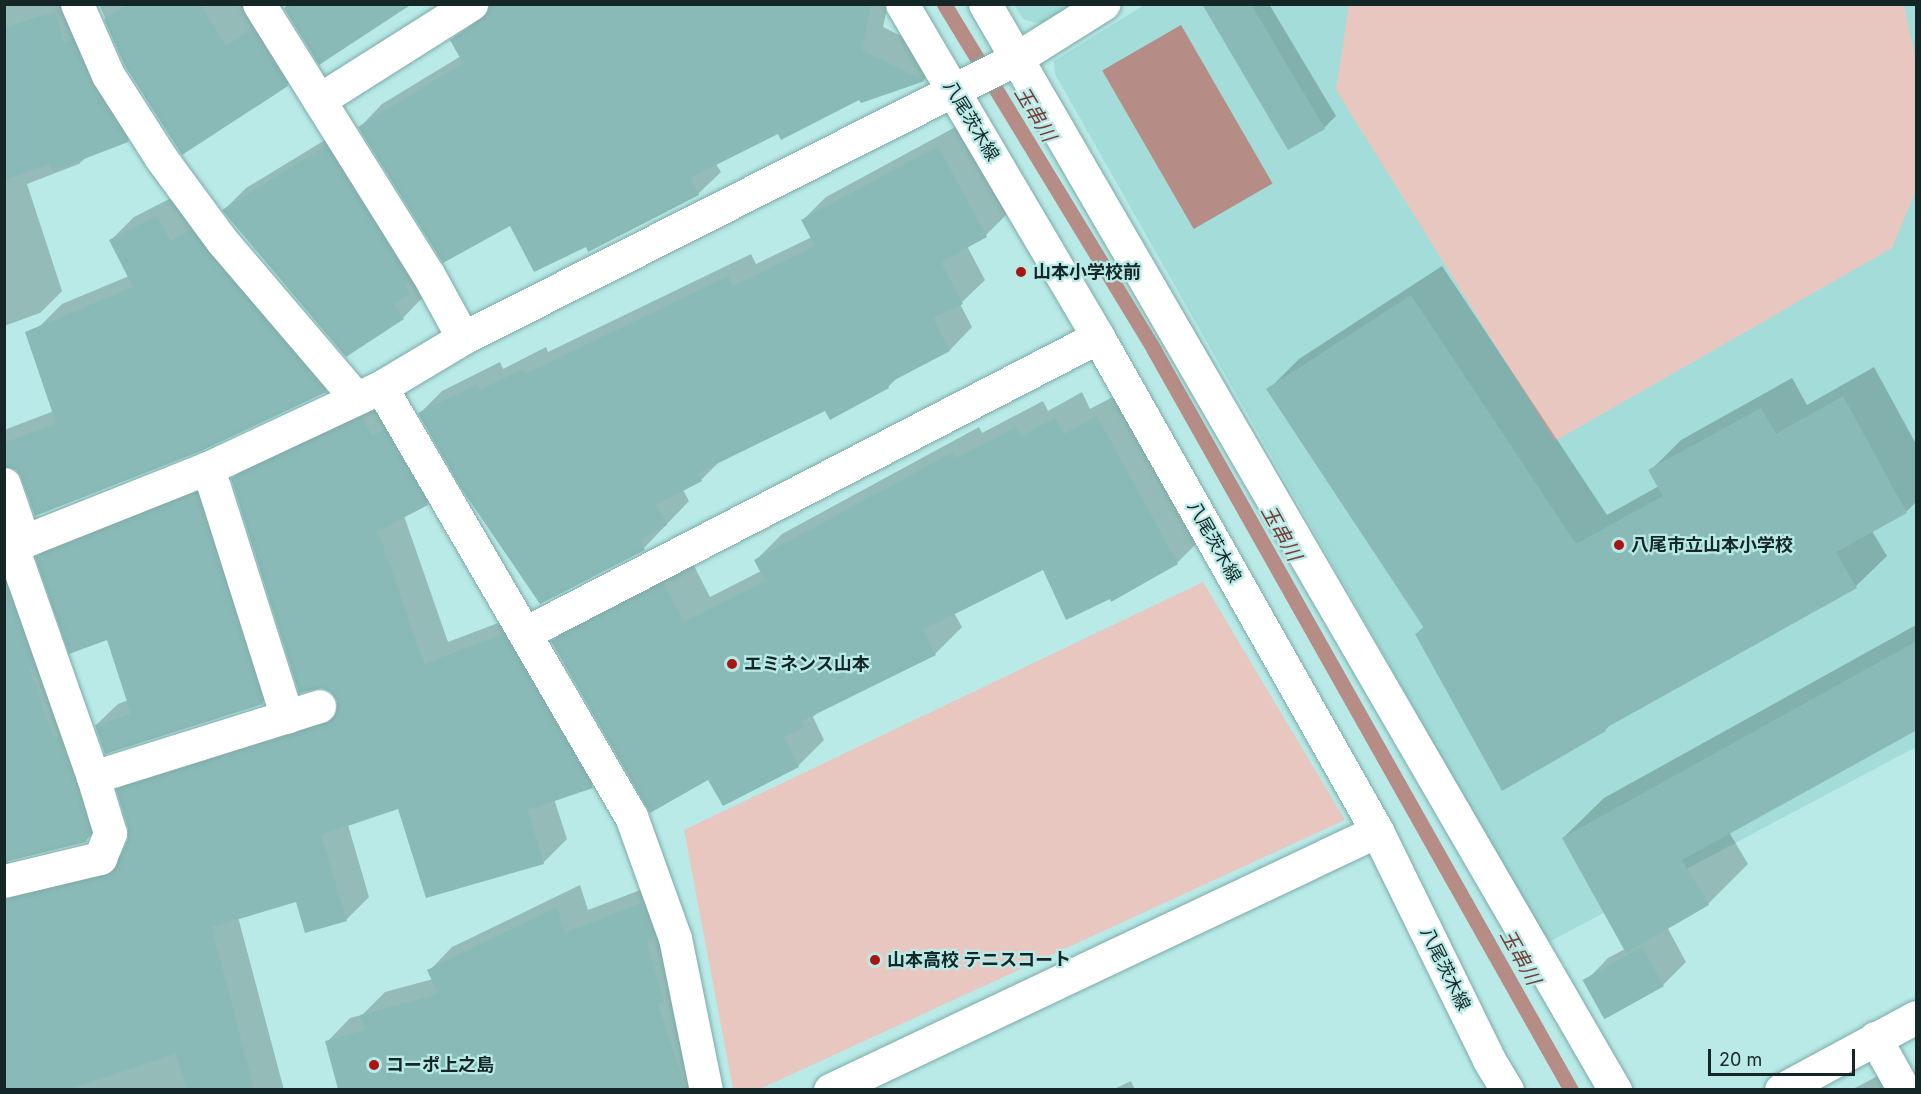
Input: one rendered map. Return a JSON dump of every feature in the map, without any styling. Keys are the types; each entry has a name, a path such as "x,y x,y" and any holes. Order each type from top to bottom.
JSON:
{"street":[{"path":"77,4 108,75 161,158 222,241 369,392 525,633 631,816 675,938 706,1089"},
{"path":"259,4 428,274 463,339"},
{"path":"319,100 471,4"},
{"name":"八尾茨木線","path":"902,4 1098,337 1377,831 1489,1060 1507,1089"},
{"path":"985,4 1615,1089"},
{"path":"13,546 208,468 369,392 463,339 1017,58 1103,4"},
{"path":"525,633 1098,337"},
{"path":"208,468 287,717"},
{"path":"4,484 13,546 93,777 110,833 100,858 4,881"},
{"path":"93,777 320,706"},
{"path":"830,1089 1377,831"},
{"path":"1781,1089 1917,1017"},
{"path":"1875,1038 1904,1089"}],"shaded area":[{"path":"1014,5 1078,5 1045,25 1023,19"},
{"name":"八尾市立山本小学校","path":"1144,5 1916,5 1916,747 1547,943 1055,74 1054,61"},
{"path":"1349,5 1904,5 1916,61 1916,190 1892,248 1555,441 1336,90"},
{"path":"1181,25 1272,183 1194,229 1102,71"},
{"name":"山本高校 テニスコート","path":"1203,582 1345,820 760,1089 733,1089 684,830"}],"building":[{"path":"128,4 200,4 226,46 252,29 288,86 182,155 125,66 104,19"},
{"path":"289,4 412,4 319,65 284,8"},
{"path":"490,4 871,4 862,50 925,81 861,103 859,100 781,140 778,134 690,178 699,195 588,252 586,247 534,272 510,226 443,263 358,127 463,63 450,40 481,19 487,13"},
{"path":"1202,4 1251,4 1325,129 1288,150"},
{"path":"56,12 64,44 72,39 92,85 128,142 53,171 50,164 4,180 4,27"},
{"path":"326,146 410,281 404,285 410,294 394,304 404,319 346,357 222,210"},
{"path":"938,146 987,237 941,262 963,304 933,318 950,351 887,384 889,388 830,420 825,411 698,473 702,481 656,505 667,525 640,540 645,550 540,604 461,488 418,413 477,384 480,390 523,369 525,374 728,276 733,286 815,246 801,220"},
{"path":"156,216 171,241 190,229 326,392 201,451 35,516 21,477 16,470 4,466 4,443 56,423 25,332 133,287 109,240"},
{"path":"1411,295 1576,544 1663,496 1648,470 1761,408 1776,434 1843,396 1907,513 1836,552 1857,588 1604,729 1606,731 1502,791 1415,634 1424,628 1266,389"},
{"path":"1097,416 1178,564 1111,602 1110,599 1066,620 1043,570 923,630 936,655 802,721 805,727 784,737 799,767 723,806 708,780 650,813 551,641 663,583 684,622 765,581 754,560 953,452 956,458 1016,427 1021,436 1055,418 1064,434"},
{"path":"362,417 372,436 384,429 428,505 378,531 424,664 503,634 593,788 528,810 544,864 426,898 398,809 321,835 347,921 305,933 296,902 212,927 254,1089 186,1089 176,1054 71,1089 4,1089 4,899 113,872 128,839 128,828 116,789 293,735 333,718 337,709 337,701 331,692 322,688 299,693 231,478"},
{"path":"196,493 263,704 105,754 95,725 131,714 107,640 69,654 35,557"},
{"path":"4,582 34,666 29,668 54,738 59,736 90,832 86,842 4,862"},
{"path":"1917,641 1917,730 1682,860 1709,905 1626,953 1562,838"},
{"path":"641,903 654,938 647,941 664,1002 658,1004 686,1089 338,1089 325,1041 365,1030 360,1015 438,994 427,970 557,907 565,933"},
{"path":"1642,947 1664,986 1604,1019 1583,980"}],"waterway":[{"name":"玉串川","path":"944,4 1154,350 1571,1090"}],"place":[{"name":"山本小学校前","path":"1021,272"},
{"name":"八尾市立山本小学校","path":"1619,545"},
{"name":"エミネンス山本","path":"732,664"},
{"name":"山本高校 テニスコート","path":"875,960"},
{"name":"コーポ上之島","path":"374,1065"}]}
